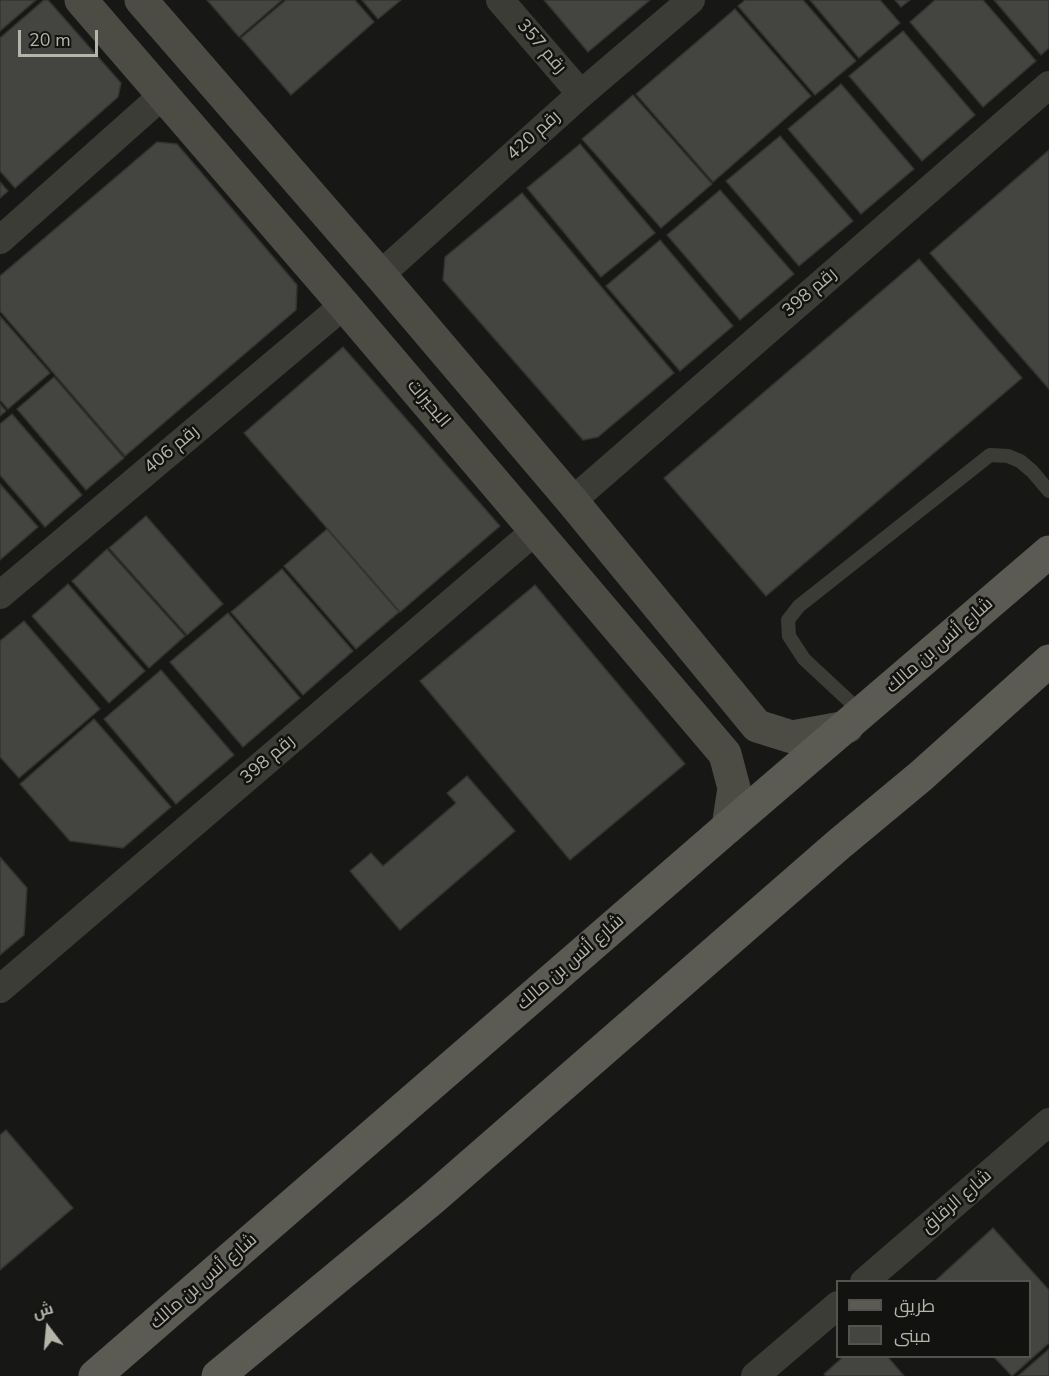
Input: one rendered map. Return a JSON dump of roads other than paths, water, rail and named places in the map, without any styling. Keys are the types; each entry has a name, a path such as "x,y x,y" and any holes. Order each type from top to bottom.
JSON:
{"main road":[{"name":"شارع أنس بن مالك","path":"95,1376 1049,552"},
{"path":"218,1376 432,1199 921,776 1049,661"}],"street":[{"name":"البحيرات","path":"81,0 164,94 725,754 735,788 728,827"},
{"path":"141,0 380,275 572,501 757,726 792,737 854,720"},
{"name":"رقم 357","path":"501,0 581,94"},
{"name":"رقم 420","path":"380,275 581,94 691,0"},
{"name":"رقم 398","path":"572,501 1049,86"},
{"path":"0,240 164,94"},
{"name":"رقم 406","path":"0,595 344,305"},
{"name":"رقم 398","path":"0,989 535,531"},
{"path":"681,701 702,714 712,713 721,707 719,679"},
{"name":"شارع الرقاق","path":"865,1280 1049,1122"},
{"path":"755,1376 836,1306"}],"lane":[{"path":"854,720 804,659 789,636 788,620 799,606 990,455 1008,456 1020,461 1049,491"}]}
